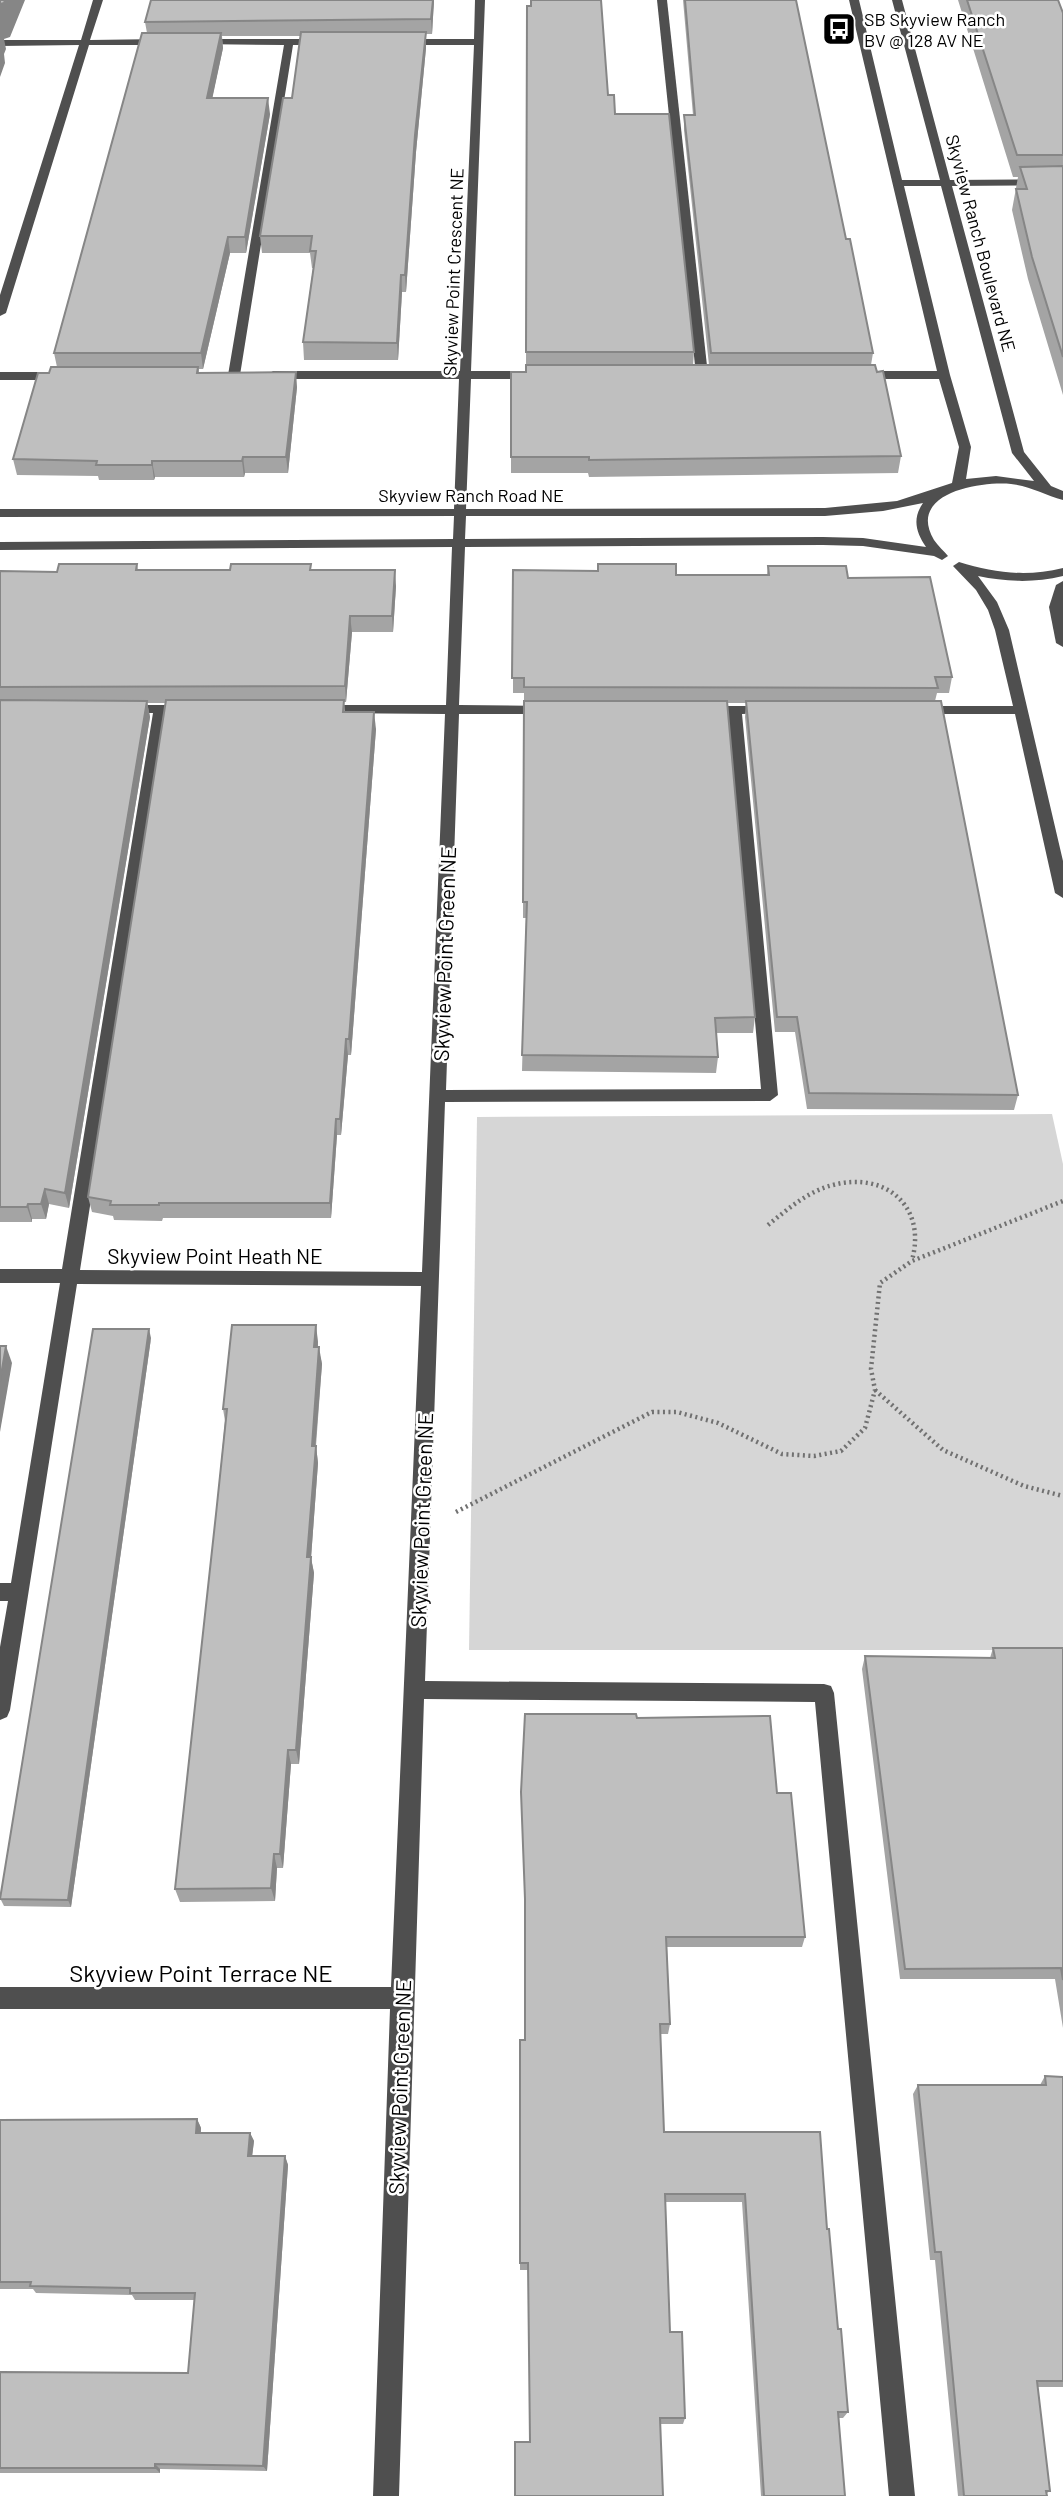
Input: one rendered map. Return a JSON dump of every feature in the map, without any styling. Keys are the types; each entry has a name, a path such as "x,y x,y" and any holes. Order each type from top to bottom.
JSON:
{"street":[{"path":"0,313 98,0"},
{"name":"Skyview Point Crescent NE","path":"460,545 480,0"},
{"path":"662,0 702,375"},
{"path":"854,0 944,375 964,447 964,461 958,485 1004,480 1046,488 1063,496"},
{"name":"Skyview Ranch Boulevard NE","path":"897,0 1018,453 1046,488"},
{"path":"234,375 289,42"},
{"path":"0,43 331,42"},
{"path":"387,42 478,42"},
{"path":"897,183 1063,182"},
{"path":"220,375 247,375"},
{"path":"261,375 550,375"},
{"path":"688,375 716,375"},
{"path":"851,375 944,375"},
{"path":"0,376 69,376"},
{"name":"Skyview Ranch Road NE","path":"0,513 868,511 910,505 958,485"},
{"path":"940,494 926,506 921,522 925,538 938,553 975,579 990,597 1002,630 1063,893"},
{"path":"0,546 823,541 863,542 938,553"},
{"name":"Skyview Point Green NE","path":"386,2496 402,1998 460,545"},
{"path":"960,566 986,575 1015,579 1044,577 1063,572"},
{"path":"1063,585 1056,607 1063,643"},
{"path":"107,709 202,709"},
{"path":"0,1710 10,1592 71,1276 161,709"},
{"path":"311,709 561,710"},
{"path":"694,710 788,710"},
{"path":"439,1096 769,1095 735,710"},
{"path":"907,710 1019,710"},
{"name":"Skyview Point Heath NE","path":"0,1276 430,1279"},
{"path":"415,1690 824,1693 902,2496"},
{"name":"Skyview Point Terrace NE","path":"0,1998 402,1998"}],"path":[{"path":"768,1225 810,1193 844,1182 882,1187 906,1204 917,1227 918,1244 912,1261"},
{"path":"421,1511 460,1512 652,1412 677,1412 718,1423 782,1454 814,1456 841,1451 865,1428 875,1390 871,1369 880,1283 912,1261 1063,1201"},
{"path":"875,1390 943,1450 1024,1486 1063,1496"}],"shaded area":[{"path":"1052,1114 1063,1164 1063,1650 469,1650 477,1117"}],"building":[{"path":"151,0 433,0 431,19 145,22"},
{"path":"531,0 601,0 608,95 614,95 615,114 669,114 694,352 526,352 527,6 531,6"},
{"path":"685,0 796,0 873,353 711,353 684,115 695,115"},
{"path":"967,0 1058,0 1063,13 1063,155 1017,155"},
{"path":"301,32 426,32 405,275 401,275 397,343 303,342 316,251 310,251 312,236 260,236 283,98 292,98"},
{"path":"142,33 221,33 207,98 268,98 245,237 228,237 201,353 54,353"},
{"path":"1063,166 1063,357 1032,257 1016,189 1027,189 1020,167"},
{"path":"526,365 875,365 877,372 883,371 901,456 589,460 589,457 511,457 511,372 526,372"},
{"path":"51,367 198,367 197,373 296,372 286,457 243,457 242,461 152,461 152,465 96,465 97,461 13,459 38,373 49,373"},
{"path":"59,564 137,564 136,570 230,570 231,564 311,564 310,570 395,570 392,616 350,616 345,686 0,687 0,571 57,572"},
{"path":"598,564 676,564 676,575 769,575 768,566 846,566 848,578 930,577 952,677 935,677 938,688 524,687 524,678 512,678 513,570 598,571"},
{"path":"0,700 147,701 65,1193 45,1189 41,1204 28,1204 27,1207 0,1207"},
{"path":"166,700 344,700 343,712 374,712 349,1039 346,1039 340,1119 336,1119 330,1203 110,1205 111,1201 88,1197"},
{"path":"524,701 727,701 755,1017 715,1018 718,1057 522,1055 527,902 523,902"},
{"path":"746,701 941,701 1018,1095 809,1093 797,1017 777,1017"},
{"path":"232,1325 316,1325 314,1347 319,1347 312,1446 316,1446 307,1557 311,1557 296,1750 288,1750 280,1854 274,1854 271,1888 175,1889 227,1409 223,1409"},
{"path":"93,1329 149,1329 68,1900 0,1899"},
{"path":"0,1346 6,1346 0,1381"},
{"path":"993,1648 1063,1648 1063,1980 1061,1968 905,1969 865,1656 995,1658"},
{"path":"525,1714 636,1714 637,1718 770,1716 777,1793 791,1793 805,1937 666,1937 670,2024 660,2024 664,2132 820,2132 827,2229 838,2329 841,2329 848,2412 838,2412 845,2496 764,2496 745,2194 665,2194 670,2332 682,2332 685,2418 660,2418 663,2496 515,2496 515,2442 530,2442 528,2263 520,2263 520,2040 525,2040 525,1899 521,1792"},
{"path":"1045,2076 1063,2077 1063,2381 1037,2381 1050,2491 1046,2491 1047,2496 964,2496 941,2252 935,2252 918,2085 1046,2085"},
{"path":"197,2119 196,2133 250,2133 248,2156 285,2156 263,2466 155,2464 155,2468 0,2468 0,2372 188,2373 195,2293 130,2293 130,2288 30,2286 31,2282 0,2282 0,2120"}],"place":[{"name":"SB Skyview Ranch BV @ 128 AV NE","path":"839,29"}]}
